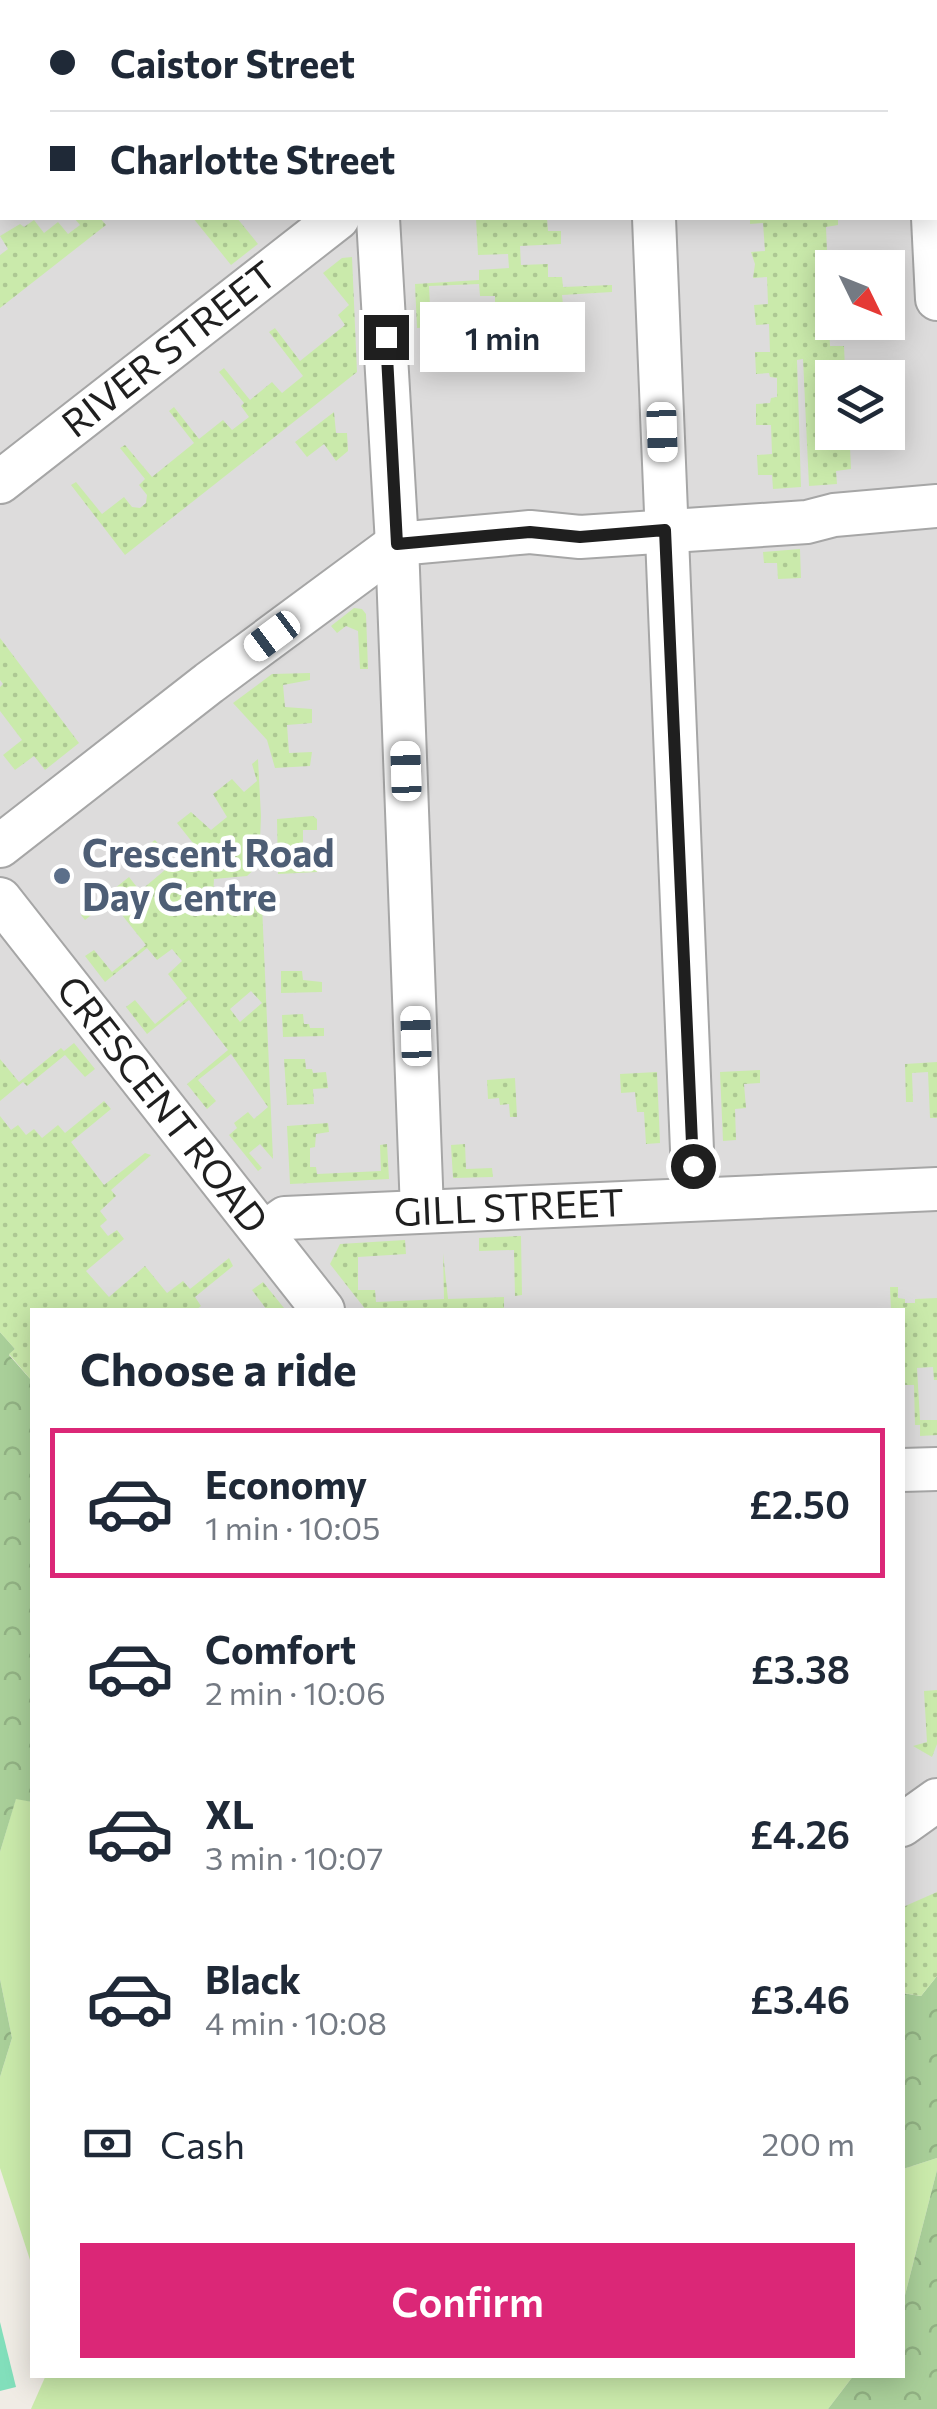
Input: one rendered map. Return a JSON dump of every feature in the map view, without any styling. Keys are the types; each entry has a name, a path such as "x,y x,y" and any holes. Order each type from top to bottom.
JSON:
{"street":[{"name":"RIVER STREET","path":"0,482 335,220"},
{"path":"378,220 397,544 422,1211"},
{"path":"654,220 694,1199"},
{"path":"933,220 937,300"},
{"path":"0,846 209,683 397,544 530,532 580,537 807,522 834,515 937,506"},
{"name":"CRESCENT ROAD","path":"0,899 321,1308"},
{"name":"GILL STREET","path":"264,1233 286,1218 937,1189"},
{"path":"905,1470 937,1469"},
{"path":"905,1823 937,1800"}],"shaded area":[{"path":"0,220 937,220 937,1976 905,1992 905,1308 30,1308 30,1378 0,1332"}],"green space":[{"path":"34,220 44,233 58,222 68,234 80,225 76,220 102,220 106,225 0,308 0,255 8,249 0,236"},
{"path":"195,220 239,220 258,244 231,265"},
{"path":"476,220 547,220 548,231 561,231 561,244 520,246 521,265 548,264 548,277 562,277 563,287 612,285 612,292 562,295 563,305 548,305 549,319 524,321 524,349 501,349 500,339 481,335 480,325 417,328 415,284 479,280 479,270 509,268 508,254 478,255","holes":["479,284 480,296 495,296 495,316 481,316 481,322 431,325 429,286"]},
{"path":"750,220 838,220 838,225 826,227 827,250 815,250 815,340 844,346 845,360 815,360 815,450 850,450 851,469 836,471 837,484 809,486 803,359 797,360 801,487 773,489 772,475 758,475 757,455 772,454 771,425 756,425 756,404 770,403 771,398 777,397 777,378 769,373 756,374 755,352 770,352 769,324 756,325 754,305 768,304 767,277 753,278 755,264 751,252 765,251 763,223 750,224"},
{"path":"352,257 357,372 125,555 71,485 76,482 102,514 124,497 132,507 140,508 146,503 147,495 139,485 145,479 120,448 125,445 152,477 194,443 169,411 174,407 199,439 223,420 232,430 249,417 241,406 244,403 219,372 224,368 250,400 272,382 282,393 303,376 269,332 275,328 300,361 345,325 338,315 349,305 323,273 342,258"},
{"path":"334,412 336,433 347,433 348,451 336,461 324,444 307,457 295,442"},
{"path":"800,549 801,578 778,579 777,563 764,563 763,552"},
{"path":"354,608 366,614 368,669 360,669 358,631 346,626 337,633 331,626"},
{"path":"0,638 79,743 45,770 34,756 15,770 3,755 22,740 0,711"},
{"path":"310,673 310,680 283,685 285,707 312,709 312,723 287,725 289,753 312,752 310,766 275,768 267,740 233,703 272,674"},
{"path":"258,759 259,865 247,876 214,879 213,897 207,898 208,914 226,913 225,896 248,897 262,905 273,1159 260,1144 249,1153 262,1168 258,1171 229,1135 237,1128 234,1123 248,1112 254,1119 268,1107 231,1054 198,1080 216,1101 207,1109 187,1084 228,1050 189,1000 147,1034 126,1007 135,1000 155,1024 187,998 168,974 182,961 172,949 157,960 147,948 105,982 85,956 94,950 112,972 146,945 110,900 85,920 81,915 129,877 140,891 165,870 147,846 155,840 175,865 197,848 177,823 191,812 211,830 227,817 213,794 232,779 244,792 257,781 252,764","holes":["251,991 262,1003 240,1022 230,1009"]},
{"path":"277,819 317,819 317,830 303,830 303,857 317,856 317,872 278,874"},
{"path":"281,971 302,971 303,980 322,982 322,992 281,993"},
{"path":"303,1014 304,1024 324,1028 324,1036 283,1037 282,1015"},
{"path":"74,1043 95,1069 85,1077 65,1055 27,1086 23,1082 0,1101 0,1059 19,1082 61,1048 64,1051"},
{"path":"284,1059 305,1059 306,1069 326,1072 328,1088 313,1089 314,1104 287,1105"},
{"path":"937,1062 937,1118 930,1118 928,1072 912,1073 913,1102 906,1102 905,1064"},
{"path":"760,1070 760,1083 744,1084 746,1108 735,1109 736,1140 723,1141 720,1072"},
{"path":"657,1072 660,1143 646,1144 644,1112 637,1112 635,1092 621,1093 620,1074"},
{"path":"515,1078 517,1117 510,1117 509,1104 500,1105 499,1098 488,1099 487,1080"},
{"path":"104,1101 111,1109 71,1142 104,1185 145,1153 151,1155 111,1190 116,1196 100,1211 107,1220 100,1226 108,1236 117,1230 124,1239 86,1271 109,1297 145,1266 167,1293 183,1281 190,1289 229,1258 233,1266 195,1297 198,1308 30,1308 30,1379 9,1354 15,1349 0,1332 0,1116 11,1130 18,1125 26,1135 34,1129 42,1138 58,1125 65,1133"},
{"path":"328,1123 329,1132 316,1134 315,1147 310,1148 310,1167 316,1167 317,1174 381,1171 380,1145 387,1144 389,1179 290,1184 287,1126"},
{"path":"465,1144 466,1169 492,1168 493,1177 453,1178 451,1145"},
{"path":"521,1236 522,1295 515,1296 514,1250 479,1251 479,1238"},
{"path":"405,1240 406,1254 358,1257 358,1290 375,1290 376,1302 444,1299 443,1253 448,1299 504,1297 504,1308 364,1308 330,1264 340,1244"},
{"path":"263,1282 284,1308 266,1308 252,1290"},
{"path":"890,1287 898,1287 898,1298 905,1299 905,1303 937,1298 937,1380 933,1367 917,1368 920,1420 937,1420 937,1435 920,1436 920,1425 915,1425 914,1385 905,1385 905,1308 891,1308"},
{"path":"0,1332 15,1349 9,1355 30,1379 30,1802 16,1799 0,1852"},
{"path":"937,1690 937,1744 932,1757 913,1746 927,1742 924,1691"},
{"path":"16,1798 30,1802 30,2260 0,2168 0,2077 12,2038 0,1979 0,1852"},
{"path":"937,1892 937,1976 921,1996 905,1993 905,1906"},
{"path":"937,1976 937,2158 905,2168 905,1993 921,1996"},
{"path":"0,1979 12,2038 0,2077"},
{"path":"937,2158 905,2295 905,2168"},
{"path":"937,2170 937,2409 828,2409 852,2378 905,2378 905,2295"},
{"path":"0,2322 16,2387 0,2391"},
{"path":"45,2378 852,2378 828,2409 31,2409"}],"place":[{"name":"Crescent Road Day Centre","path":"62,876"}],"route":[{"path":"386,337 397,544 530,532 580,537 665,530 693,1166"}]}
